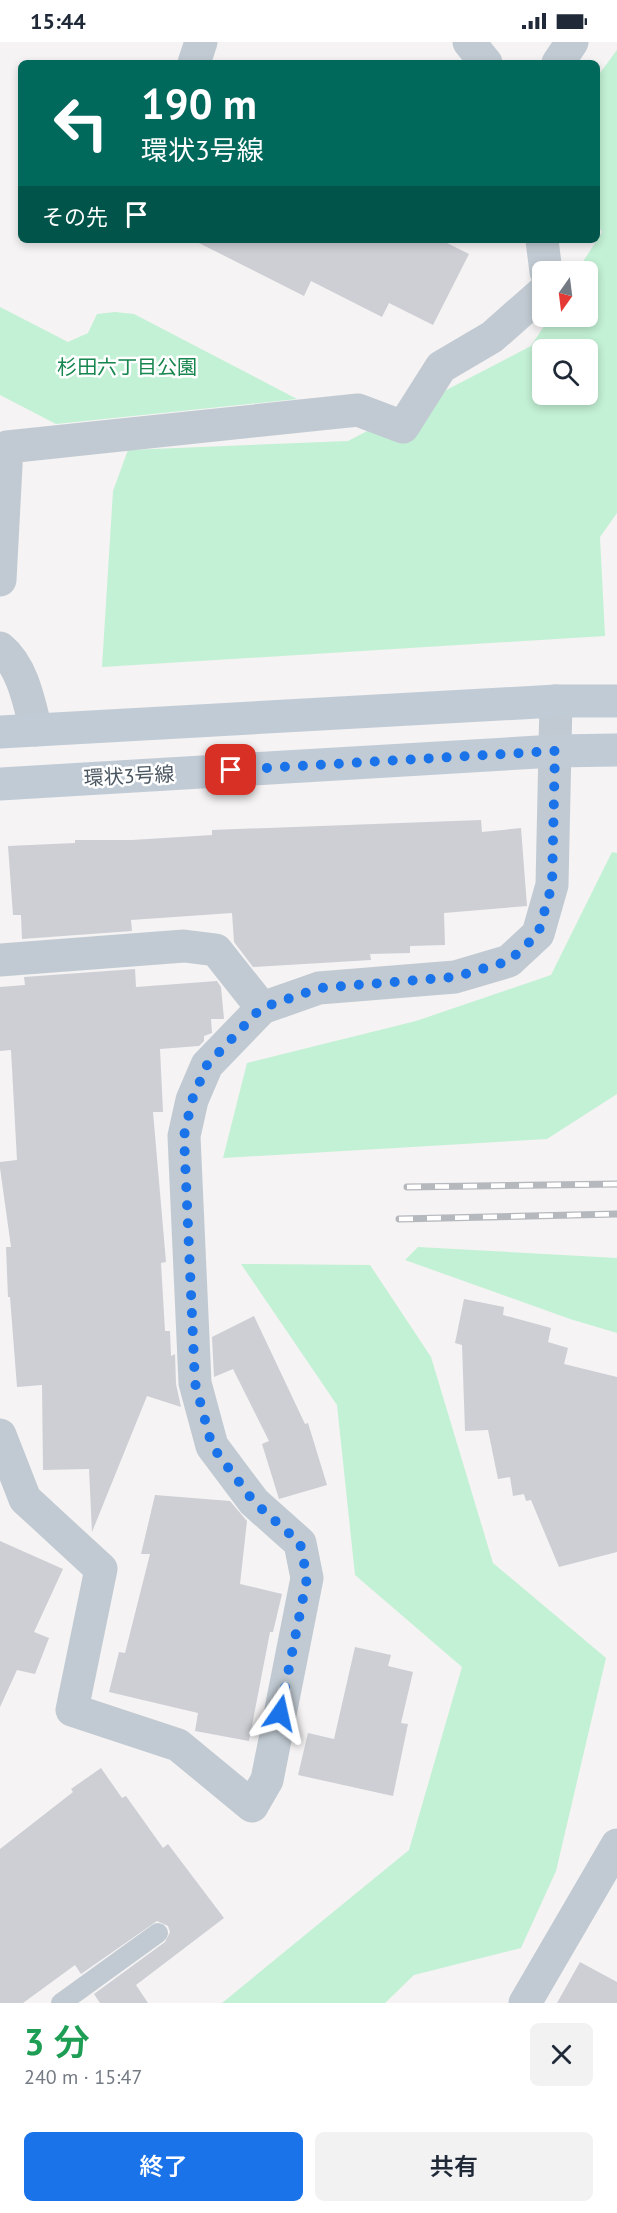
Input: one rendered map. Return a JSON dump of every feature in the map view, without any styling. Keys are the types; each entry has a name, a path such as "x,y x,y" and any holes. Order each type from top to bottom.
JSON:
{"street":[{"path":"195,60 201,42"},
{"path":"469,42 484,60"},
{"path":"560,60 572,42"},
{"path":"542,243 545,261"},
{"path":"0,580 7,447 358,410 403,427 441,367 492,337 532,302"},
{"path":"0,648 9,655 27,692 36,730"},
{"path":"0,1434 26,1498 101,1569 72,1710 178,1745 252,1806 267,1780 307,1578 300,1543 254,1502 212,1446 195,1383 184,1136 192,1100 207,1065 261,1008 320,988 455,977 509,961 538,934 552,885 556,701"},
{"path":"0,732 556,701 617,701"},
{"name":"環状3号線","path":"0,784 555,751 617,750"},
{"path":"0,960 184,946 216,950 261,1008"},
{"path":"525,2003 617,1845"}],"lane":[{"path":"61,2003 158,1933"}],"green space":[{"path":"617,50 617,513 600,537 605,636 102,667 113,491 128,450 348,441 532,344 532,405 598,405 598,339 536,339 543,327 598,327 598,261 583,261 595,243 600,243 602,232 600,229 600,73"},
{"name":"杉田六丁目公園","path":"0,307 68,342 88,333 97,314 115,312 134,314 297,399 56,424 0,395"},
{"path":"612,852 617,853 617,1094 547,1139 223,1158 247,1063 416,1021 551,975"},
{"path":"418,1247 617,1258 617,1333 570,1319 405,1260"},
{"path":"241,1264 370,1265 431,1357 493,1563 606,1658 556,1871 521,1948 414,1975 385,2003 222,2003 409,1850 462,1667 355,1575 337,1405"}],"building":[{"path":"199,243 447,243 469,254 433,325 389,303 382,317 311,281 304,296"},
{"path":"481,820 482,832 521,828 527,906 444,913 445,945 410,946 410,953 370,954 371,960 253,967 234,942 232,913 131,920 132,931 22,939 21,915 13,915 8,846 75,843 75,840 132,840 212,835 212,830"},
{"path":"135,969 136,987 217,981 221,987 224,1019 211,1019 212,1033 204,1036 204,1041 199,1046 160,1049 163,1112 153,1112 166,1262 161,1263 165,1331 170,1331 171,1356 175,1354 176,1384 181,1407 147,1396 92,1532 89,1469 43,1470 42,1385 17,1387 10,1297 8,1297 6,1247 11,1247 0,1162 17,1160 11,1050 0,1051 0,987 25,985 24,977"},
{"path":"464,1299 504,1307 503,1315 551,1328 548,1342 568,1348 564,1364 617,1377 617,1552 559,1567 531,1500 526,1501 524,1494 513,1496 510,1477 498,1479 488,1430 465,1431 462,1345 455,1343"},
{"path":"254,1316 305,1424 308,1423 327,1485 279,1499 262,1444 269,1441 233,1369 214,1377 212,1337"},
{"path":"155,1495 230,1501 247,1521 240,1584 282,1594 273,1632 270,1632 249,1741 195,1731 198,1713 109,1692 119,1652 125,1653 150,1554 141,1554"},
{"path":"0,1541 63,1569 34,1632 49,1638 35,1674 17,1670 0,1707"},
{"path":"355,1647 391,1655 388,1666 413,1672 401,1723 408,1724 393,1796 298,1775 308,1733 334,1739"},
{"path":"101,1768 122,1798 126,1796 163,1848 168,1844 224,1918 136,1985 148,2003 100,2003 94,1994 165,1942 170,1932 168,1926 157,1921 81,1974 75,1965 23,2003 0,2003 0,1849 73,1792 71,1789"},
{"path":"580,1962 617,1982 617,2003 557,2003"}],"railway":[{"path":"407,1187 617,1184"},
{"path":"399,1219 617,1214"}],"route":[{"path":"231,770 555,751 552,885 538,934 509,961 455,977 320,988 261,1008 207,1065 192,1100 184,1136 195,1383 212,1446 254,1502 300,1543 307,1578 280,1713"}]}
